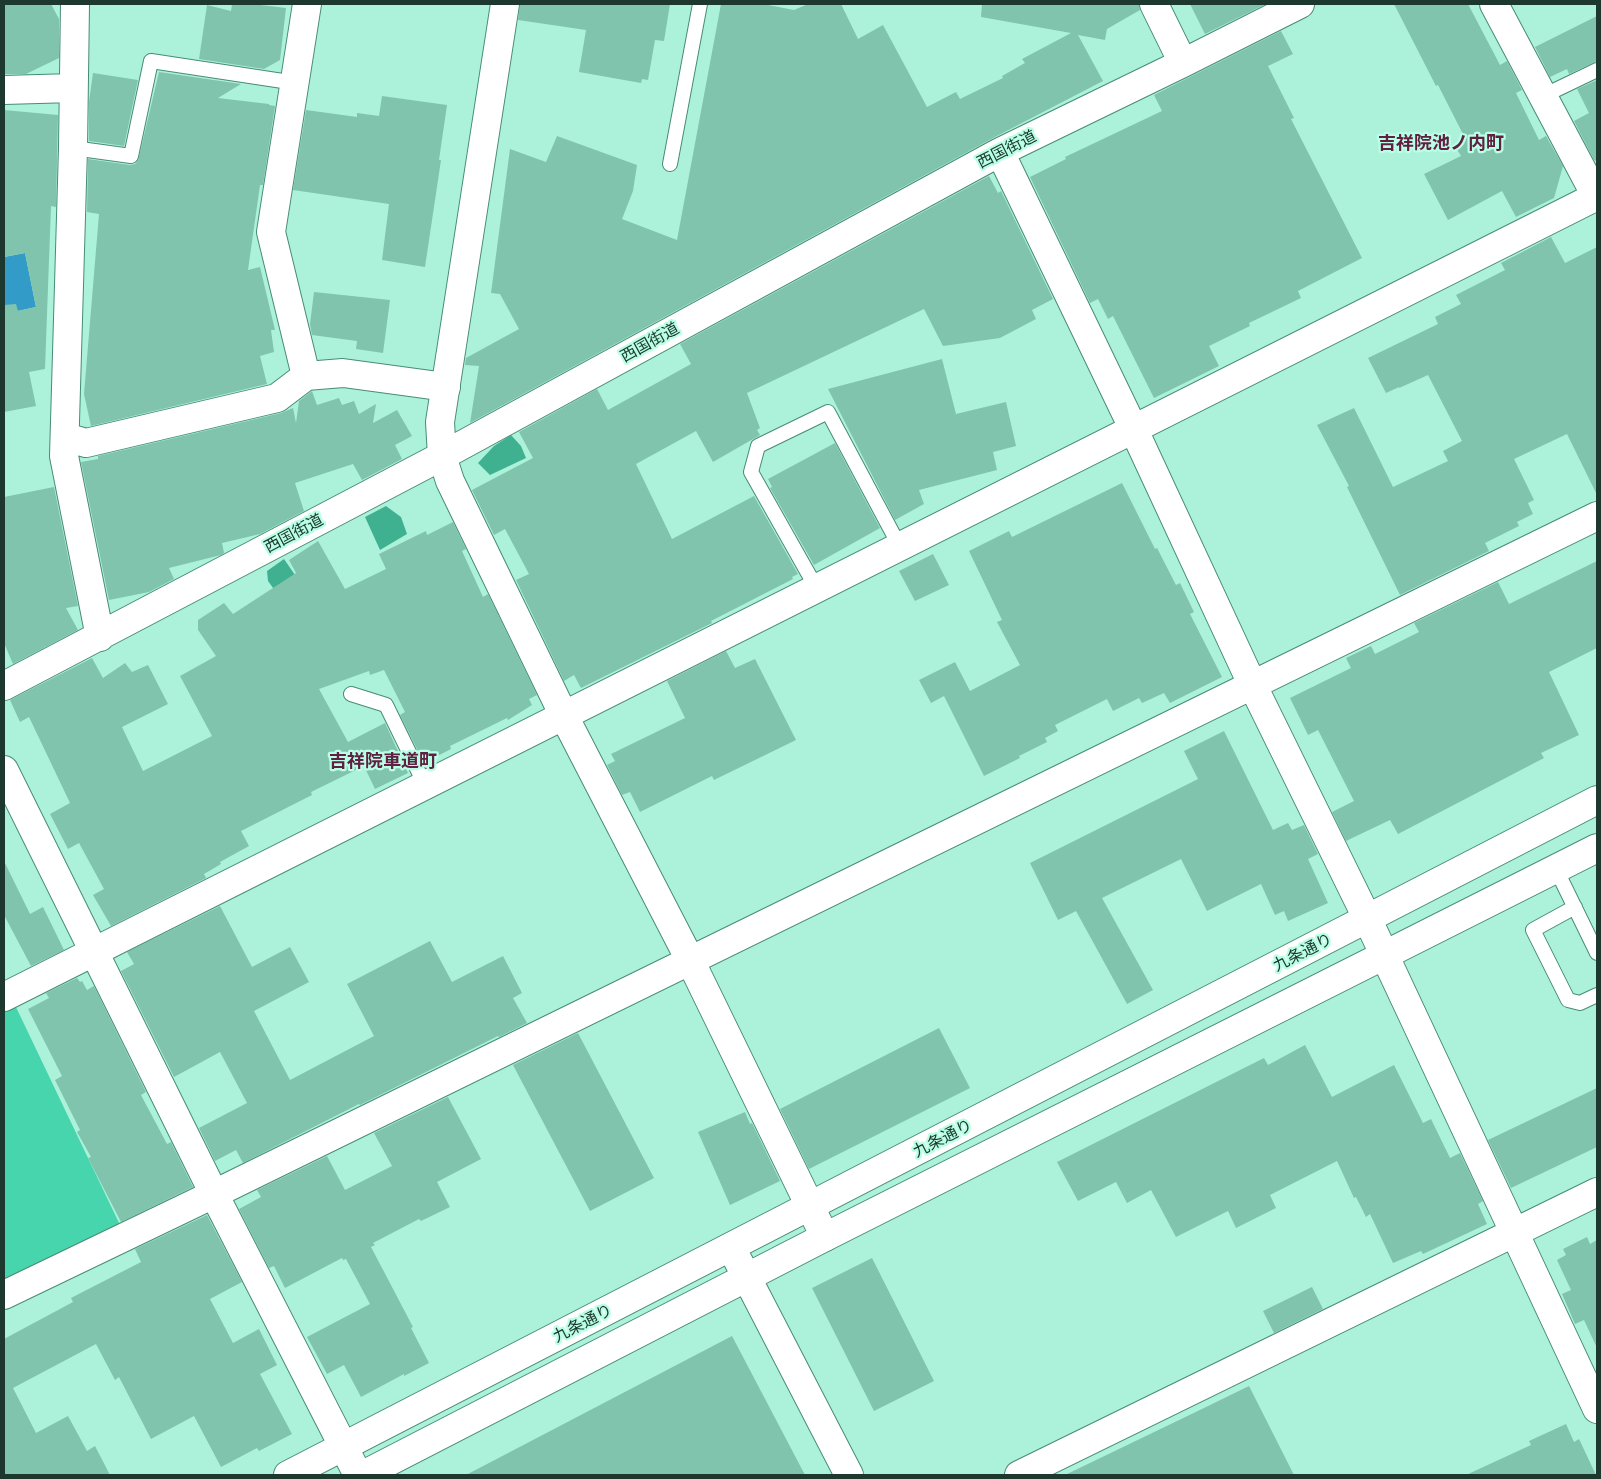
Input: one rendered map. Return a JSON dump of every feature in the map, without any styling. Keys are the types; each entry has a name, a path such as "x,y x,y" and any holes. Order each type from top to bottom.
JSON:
{"main road":[{"path":"75,4 73,148 64,456 100,637"},
{"path":"306,376 271,232 307,4"},
{"path":"505,4 440,422 442,456 450,482 564,716 690,960 825,1237"},
{"path":"1154,4 1183,63"},
{"name":"西国街道","path":"4,686 442,456 1000,152 1300,4"},
{"path":"4,997 1597,197 1494,4"},
{"path":"4,90 73,88"},
{"path":"1000,152 1134,430 1252,684 1385,955 1597,1409"},
{"path":"65,437 86,443 277,398 306,376 343,373 446,387"},
{"path":"4,1295 214,1194 1597,516"},
{"path":"4,770 214,1194 358,1475"},
{"name":"九条通り","path":"288,1475 1368,920 1597,800"},
{"name":"九条通り","path":"363,1475 825,1237 1597,848"},
{"path":"1019,1475 1597,1192"},
{"path":"731,1247 849,1475"}],"lane":[{"path":"670,164 700,4"},
{"path":"73,148 132,156 151,61 296,83"},
{"path":"1543,96 1597,70"},
{"path":"817,589 751,472 758,446 828,412 900,547"},
{"path":"350,694 386,705 425,785"},
{"path":"1556,869 1597,953"},
{"path":"1575,907 1533,930 1568,1000 1580,1003 1597,995"}],"green space":[{"path":"511,435 521,446 526,458 490,475 478,463 494,446"},
{"path":"386,506 401,517 407,534 380,550 365,517"},
{"path":"284,559 295,575 286,606 268,581 267,571"},
{"path":"15,1005 120,1225 4,1280 4,1011"}],"water":[{"path":"25,253 36,307 4,314 4,257"}],"building":[{"path":"4,4 51,4 59,19 59,58 26,74 4,74"},
{"path":"232,4 286,8 280,60 264,69 199,59 207,5 231,11"},
{"path":"520,4 670,4 664,41 655,40 648,80 642,79 641,83 579,72 586,30 518,20"},
{"path":"721,4 763,4 794,10 808,4 841,4 858,39 883,25 927,107 956,92 960,99 1003,78 1002,76 1025,63 1022,59 1071,33 981,17 982,4 1139,4 1140,10 1107,29 1105,40 1078,35 1103,81 993,138 470,423 479,366 465,365 466,358 519,329 500,294 491,293 510,149 546,162 557,136 637,165 633,191 622,219 677,240"},
{"path":"1190,4 1266,4 1205,34"},
{"path":"1394,4 1468,4 1500,65 1507,61 1522,90 1516,93 1539,140 1546,136 1563,166 1554,198 1516,217 1502,191 1448,220 1424,174 1461,156 1455,146 1466,140"},
{"path":"1597,16 1597,61 1569,74 1567,69 1550,77 1535,47"},
{"path":"1281,31 1293,54 1268,66 1294,118 1291,119 1362,258 1298,291 1301,298 1249,323 1250,326 1209,346 1219,366 1154,398 1113,316 1108,319 1098,299 1090,303 1030,177 1066,159 1065,157 1162,111 1154,95"},
{"path":"159,72 241,84 218,98 275,106 263,185 260,185 248,270 260,267 275,330 271,330 274,352 260,356 267,384 91,426 84,394 99,214 87,212 88,159 130,165 138,161"},
{"path":"93,73 138,80 124,146 89,141 89,102"},
{"path":"1597,80 1597,161 1594,160 1574,121 1589,113 1577,89"},
{"path":"382,96 447,105 425,267 382,260 389,204 293,190 306,110 357,117 357,113 379,116"},
{"path":"4,110 58,115 56,207 51,206 45,369 29,372 36,406 4,412 4,305 16,304 18,311 36,307 25,253 4,257"},
{"path":"989,176 998,193 1001,191 1053,299 1032,310 1036,319 1000,338 943,346 924,309 747,393 760,428 757,430 760,435 713,462 696,431 636,464 672,539 754,496 798,574 792,577 793,579 711,621 712,623 581,688 574,675 564,681 516,580 529,574 505,529 494,535 472,490 533,458 519,432 597,389 608,410 691,364 680,344"},
{"path":"1551,237 1565,263 1597,247 1597,495 1567,434 1514,459 1534,500 1528,503 1533,514 1517,522 1519,526 1485,543 1489,551 1400,595 1347,487 1349,486 1317,425 1354,408 1393,487 1448,461 1443,451 1462,441 1428,375 1386,393 1368,358 1438,324 1435,317 1461,304 1456,295 1505,270 1501,263"},
{"path":"314,292 390,300 383,353 356,349 357,341 312,335 310,324"},
{"path":"942,359 956,414 1006,402 1016,446 993,452 997,470 919,490 924,504 895,520 828,389"},
{"path":"312,391 317,405 339,398 342,405 354,401 359,414 376,404 373,423 397,410 412,436 395,445 402,459 362,480 353,464 295,483 304,511 260,534 222,543 224,553 221,555 169,568 174,579 149,592 109,600 81,462 98,459 98,456 281,413 293,408 296,423 299,401"},
{"path":"835,443 880,528 814,565 770,488 772,487 768,479"},
{"path":"1122,483 1155,549 1157,548 1176,585 1180,583 1194,612 1190,614 1222,677 1170,703 1164,693 1142,703 1139,698 1113,711 1107,699 1055,725 1058,731 1045,738 1047,742 984,776 944,696 931,703 919,680 955,662 970,691 1020,665 997,622 1002,620 969,551 1009,531 1012,537"},
{"path":"54,487 78,606 66,608 78,630 13,664 4,643 4,497"},
{"path":"453,522 466,549 462,551 483,597 488,594 537,695 529,699 532,705 508,720 507,718 450,746 451,749 424,763 400,715 405,712 384,670 370,675 369,671 319,689 348,742 385,723 408,773 375,789 364,766 311,792 312,795 241,831 249,846 220,862 221,864 204,874 206,878 111,926 93,895 104,889 79,843 68,849 50,814 70,803 29,717 20,722 10,700 92,658 103,678 125,663 132,672 148,665 168,704 122,727 143,771 212,736 180,676 216,656 198,630 198,620 224,603 233,614 296,573 289,560 318,541 345,589 386,569 379,554 426,531 427,535"},
{"path":"933,554 949,585 915,601 899,571"},
{"path":"1597,561 1597,648 1549,672 1579,735 1541,753 1544,758 1398,834 1390,820 1346,841 1332,812 1354,801 1318,730 1308,735 1290,698 1351,668 1346,658 1371,646 1375,654 1419,632 1414,623 1498,582 1509,604"},
{"path":"726,651 735,668 755,659 796,740 714,780 712,776 640,812 630,792 622,795 607,765 615,761 611,754 685,718 667,681"},
{"path":"1224,731 1273,830 1288,823 1292,830 1304,825 1318,854 1308,859 1328,903 1288,921 1284,911 1275,915 1261,884 1207,911 1181,859 1102,898 1153,990 1127,1004 1076,911 1058,920 1030,863 1198,779 1184,751"},
{"path":"4,861 30,914 43,907 64,950 31,966 4,915"},
{"path":"220,906 252,967 290,947 309,982 254,1011 290,1080 374,1036 347,984 430,941 452,982 503,956 522,993 513,998 527,1023 359,1104 243,1163 236,1150 215,1161 199,1128 247,1103 220,1052 174,1077 121,971 134,964 127,952"},
{"path":"77,978 80,982 82,981 87,990 94,986 146,1092 141,1095 167,1144 171,1142 193,1187 121,1222 88,1158 91,1157 77,1132 80,1130 55,1080 62,1076 28,1009 49,998 46,993"},
{"path":"939,1028 970,1088 809,1169 780,1109"},
{"path":"578,1033 654,1178 590,1211 513,1065"},
{"path":"1305,1045 1332,1097 1394,1065 1423,1123 1431,1119 1450,1158 1460,1153 1483,1201 1478,1204 1487,1224 1423,1254 1421,1251 1393,1263 1370,1214 1366,1217 1356,1197 1354,1198 1337,1161 1270,1195 1276,1208 1236,1228 1228,1211 1176,1237 1151,1190 1127,1203 1116,1182 1078,1201 1057,1162 1264,1058 1268,1065"},
{"path":"1597,1088 1597,1147 1511,1188 1488,1140"},
{"path":"448,1097 481,1159 437,1182 450,1207 421,1221 419,1219 373,1243 375,1245 371,1247 413,1327 411,1328 429,1363 361,1397 344,1365 327,1374 307,1337 370,1304 346,1259 343,1260 342,1258 285,1288 274,1266 269,1268 239,1209 261,1197 257,1190 327,1156 345,1190 392,1166 374,1133"},
{"path":"745,1112 780,1181 730,1205 698,1132"},
{"path":"207,1215 242,1282 210,1299 233,1343 259,1329 277,1365 260,1374 292,1434 259,1451 257,1448 221,1467 194,1416 151,1439 119,1377 115,1380 96,1344 13,1388 36,1433 68,1416 87,1451 95,1446 110,1475 4,1475 4,1339 73,1302 71,1298 141,1262 135,1249"},
{"path":"1587,1237 1590,1244 1597,1240 1597,1348 1584,1320 1575,1324 1562,1294 1571,1290 1557,1260 1566,1255 1563,1249"},
{"path":"872,1258 934,1381 874,1411 812,1288"},
{"path":"1312,1287 1323,1309 1274,1333 1263,1311"},
{"path":"732,1336 805,1475 466,1475"},
{"path":"1249,1386 1294,1475 1065,1475 1204,1408"},
{"path":"1566,1424 1574,1442 1579,1439 1596,1475 1466,1475 1531,1445 1529,1441"}],"district":[{"name":"吉祥院池ノ内町","path":"1441,144"},
{"name":"吉祥院車道町","path":"383,762"}]}
